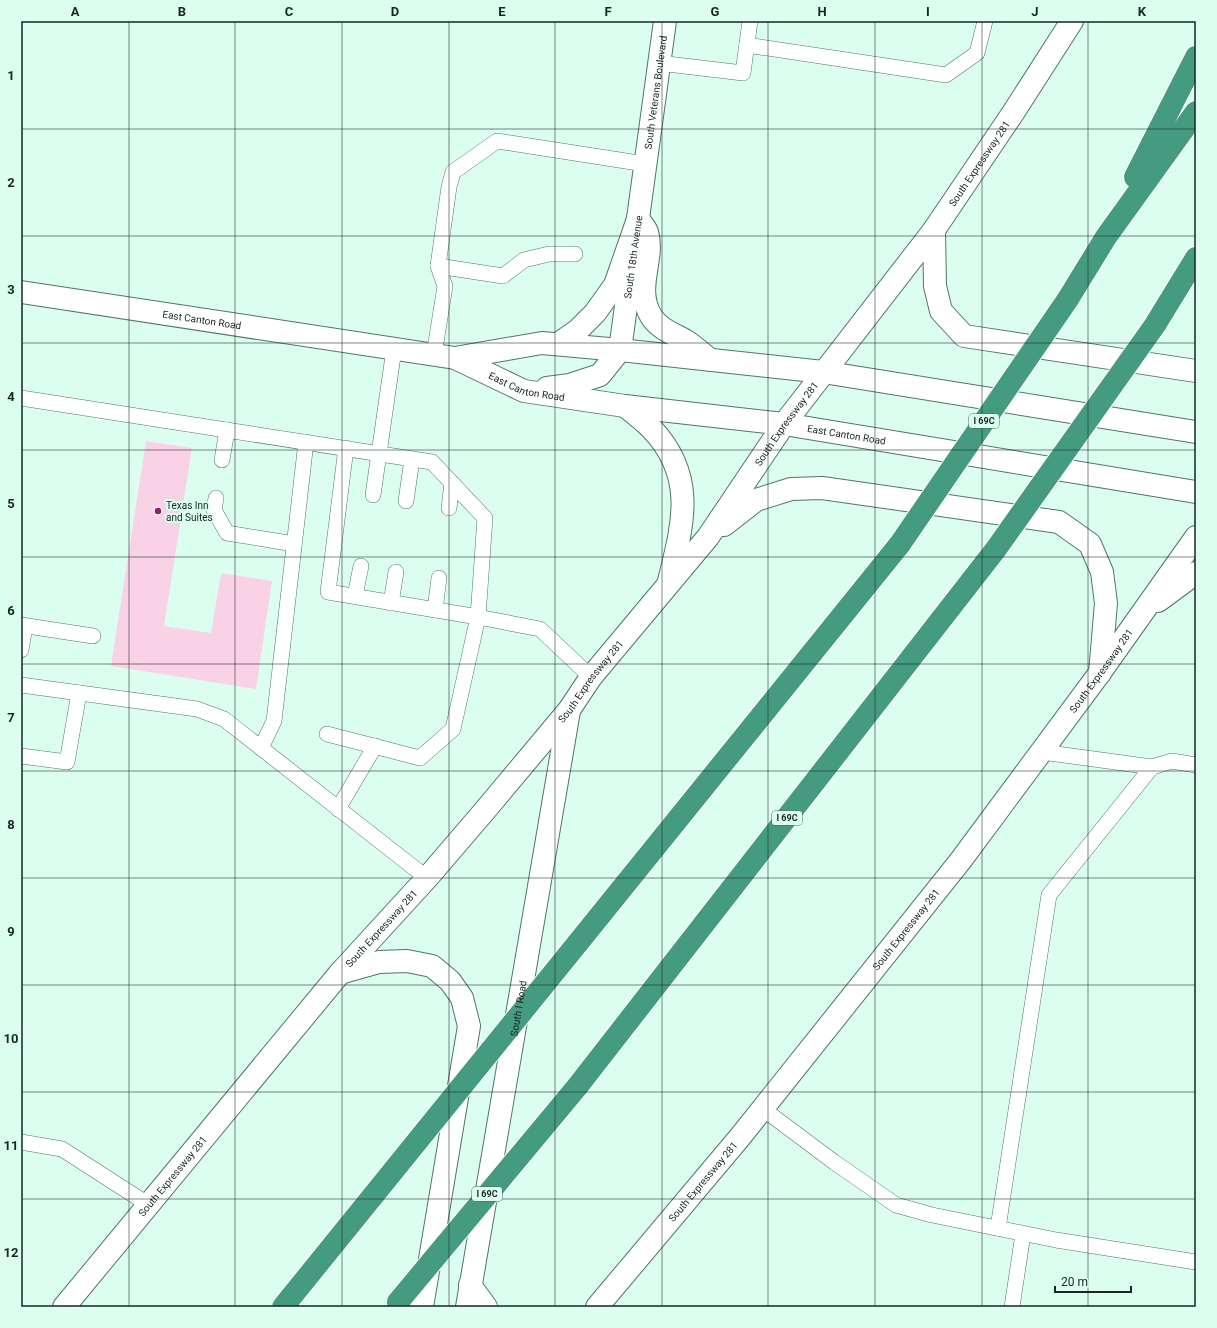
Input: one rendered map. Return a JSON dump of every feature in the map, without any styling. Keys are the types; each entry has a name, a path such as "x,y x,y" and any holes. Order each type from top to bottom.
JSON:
{"highway":[{"path":"1106,236 1196,57"},
{"name":"I 69C","path":"283,1307 900,544 1068,299 1106,236 1196,112"},
{"name":"I 69C","path":"395,1304 577,1087 996,549 1156,324 1196,258"}],"main road":[{"name":"South Veterans Boulevard","path":"645,164 665,21"},
{"name":"South Expressway 281","path":"64,1307 340,973 487,808 569,710 591,677 708,537 784,424 934,230 1072,21"},
{"name":"South 18th Avenue","path":"620,350 645,164"},
{"path":"558,344 578,330 595,313 615,285 638,219"},
{"path":"638,219 647,231 648,238 644,291 645,302 651,316 658,325 696,348 710,360"},
{"path":"934,230 935,286 941,311 964,336 1196,371"},
{"name":"East Canton Road","path":"21,292 444,356 542,343 823,372 1196,432"},
{"path":"524,391 570,386 600,375 620,350"},
{"name":"East Canton Road","path":"444,356 524,391 625,406 784,424 1196,492"},
{"path":"625,406 651,429 669,452 680,476 683,505 681,531 668,585"},
{"path":"708,537 756,500 791,489 822,488 1059,522 1090,544 1102,572 1106,602 1099,674"},
{"name":"South Expressway 281","path":"597,1307 763,1109 961,860 1099,674 1196,537"},
{"path":"1144,611 1196,573"},
{"name":"South I Road","path":"466,1307 569,710"},
{"path":"340,973 379,962 407,961 432,966 450,981 462,998 469,1026 422,1307"},
{"path":"470,1285 486,1307"}],"lane":[{"path":"659,63 743,73 750,21"},
{"path":"747,45 946,75 977,53 985,21"},
{"path":"444,356 445,286 438,266 449,187 453,172 498,141 645,164"},
{"path":"438,266 503,276 524,260 549,254 575,254"},
{"path":"373,495 394,349"},
{"path":"21,398 432,462 485,518 478,617 453,730 420,758 327,734"},
{"path":"222,460 227,430"},
{"path":"261,748 274,721 306,442"},
{"path":"346,448 328,592 540,629 591,677"},
{"path":"406,500 412,459"},
{"path":"449,508 452,483"},
{"path":"216,498 214,510 227,533 294,544"},
{"path":"355,596 360,566"},
{"path":"391,602 396,572"},
{"path":"434,610 439,578"},
{"path":"21,650 23,626 94,636"},
{"path":"21,685 197,709 224,719 426,878"},
{"path":"21,756 67,762 79,693"},
{"path":"338,809 375,746"},
{"path":"1042,752 1152,767 1172,761 1196,764"},
{"path":"998,1228 1049,895 1152,767"},
{"path":"763,1109 896,1206 1023,1234 1196,1262"},
{"path":"21,1142 62,1149 149,1205"},
{"path":"1012,1307 1023,1234"}],"building":[{"name":"Texas Inn and Suites","path":"146,441 192,448 164,626 211,633 221,573 272,581 256,689 111,666"}],"place":[{"name":"Texas Inn and Suites","path":"158,511"}]}
